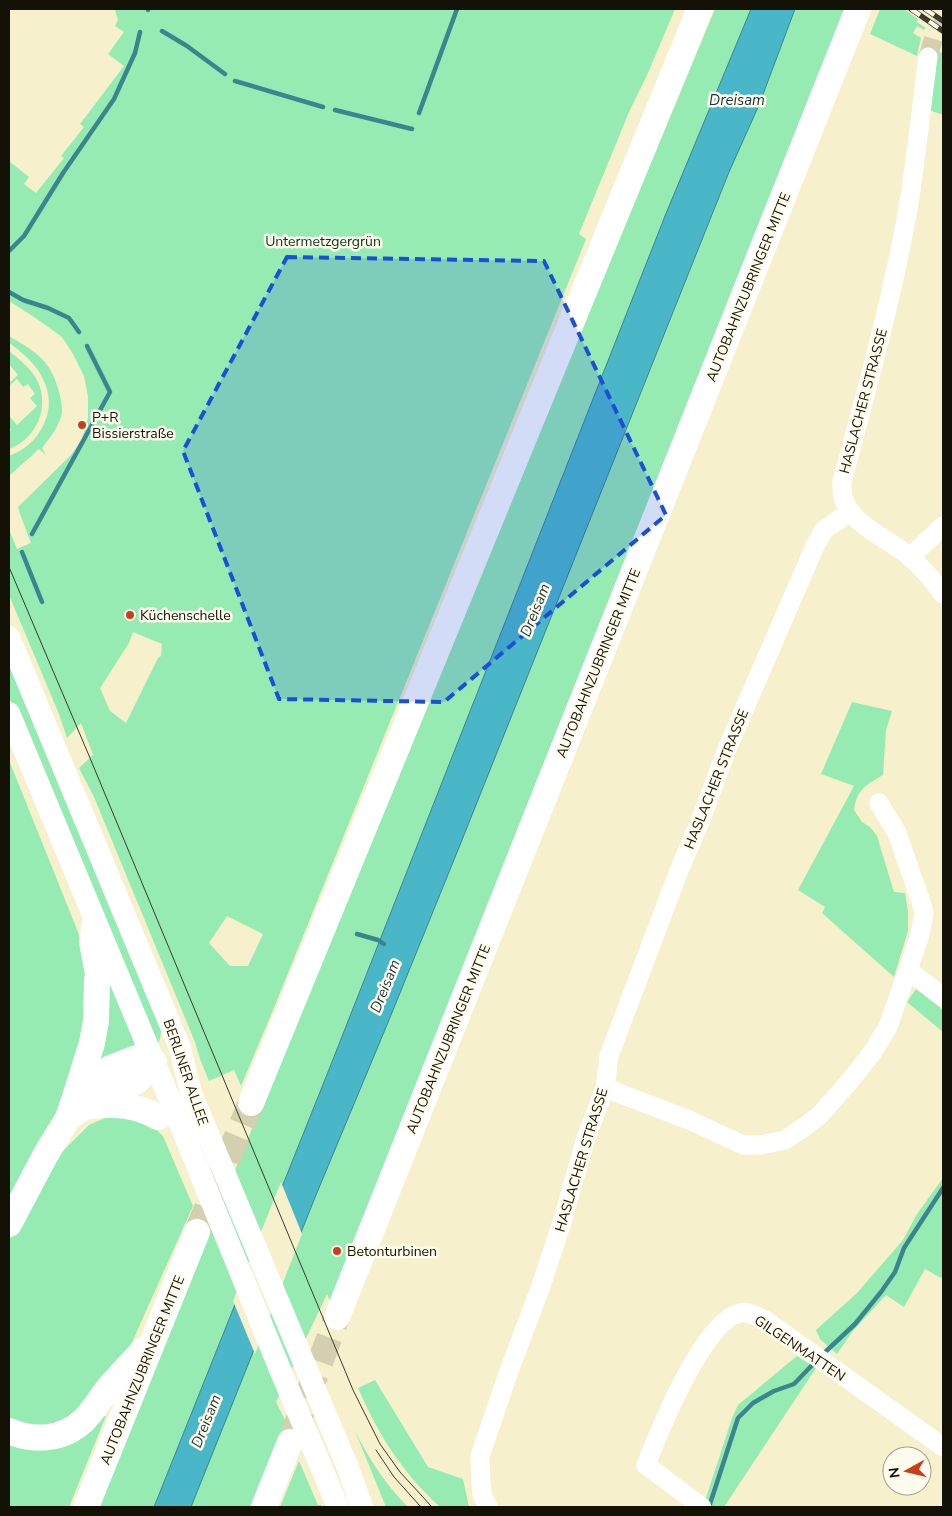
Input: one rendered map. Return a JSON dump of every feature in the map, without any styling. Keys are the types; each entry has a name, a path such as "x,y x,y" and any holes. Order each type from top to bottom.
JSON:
{"highway":[{"path":"251,1103 700,9"},
{"name":"AUTOBAHNZUBRINGER MITTE","path":"337,1317 858,9"},
{"path":"9,1224 46,1154 77,1107 96,1021 97,980"},
{"path":"77,1107 137,1081 154,1062"},
{"path":"77,1107 126,1105 148,1111 164,1109"},
{"name":"AUTOBAHNZUBRINGER MITTE","path":"86,1507 197,1232"},
{"path":"9,1430 24,1437 35,1438 47,1437 71,1429 82,1421 112,1385 155,1339"},
{"path":"264,1507 290,1442"}],"main road":[{"name":"BERLINER ALLEE","path":"9,637 180,1048 191,1093 348,1468 362,1507"},
{"name":"BERLINER ALLEE","path":"9,713 154,1062 164,1109 187,1141 279,1367 337,1503"},
{"path":"94,917 90,942 97,980"},
{"path":"154,1062 180,1048"}],"street":[{"name":"HASLACHER STRASSE","path":"488,1507 482,1494 480,1456 562,1222 586,1138 604,1088 609,1056 678,872 701,819 727,749 815,546 824,530 850,512 843,497 842,482 881,333 902,236 910,196 928,57"},
{"path":"850,512 862,524 910,556 932,578 943,594"},
{"path":"910,556 943,526"},
{"path":"604,1088 689,1120 743,1145 761,1145 785,1140 820,1115 872,1053 888,1027 920,935 924,913 922,902 897,833 878,803"},
{"path":"908,970 943,997"},
{"name":"GILGENMATTEN","path":"702,1507 646,1465 663,1422 686,1374 715,1329 726,1319 738,1313 748,1313 765,1320 943,1447"}],"highlighted area":[{"path":"287,257 544,261 666,515 444,702 279,699 183,451"}],"green space":[{"name":"Untermetzgergrün","path":"675,9 629,112 579,234 586,239 241,1086 234,1070 209,1081 195,1042 94,797 79,768 93,755 81,723 67,738 59,714 9,595 9,529 17,549 31,543 18,507 71,455 82,439 88,418 88,397 84,376 62,337 9,301 9,161 29,177 24,184 36,193 64,158 61,156 84,127 80,124 124,66 108,54 124,32 115,26 118,20 115,10","holes":["133,632 162,644 161,656 158,658 126,723 110,711 100,688 129,643","227,916 263,934 248,966 230,966 209,943"]},
{"path":"715,9 751,9 665,217 330,1067 154,1507 96,1507 453,640"},
{"path":"795,9 846,9 331,1303 327,1294 276,1402 286,1422 253,1507 191,1507 316,1195 462,840 729,172 759,105"},
{"path":"880,9 904,9 918,19 917,22 926,28 924,30 917,26 913,33 921,38 917,56 870,34"},
{"path":"938,50 943,54 943,115 929,110"},
{"path":"9,336 40,356 50,369 58,388 62,411 57,426 42,448 46,455 39,449 9,476 9,456 30,444 38,435 44,425 49,403 43,379 37,368 9,343"},
{"path":"9,351 35,377 41,393 42,403 41,413 33,431 9,449 9,432 11,430 9,418 17,425 37,406 30,398 35,394 28,384 23,387 17,379 9,386 9,383 18,375 9,364"},
{"path":"9,655 162,1024 160,1039 156,1047 9,697"},
{"path":"852,702 892,711 886,730 883,775 863,788 857,797 854,810 862,822 870,827 877,836 894,892 905,893 908,931 894,977 822,913 825,907 798,890 854,786 821,774"},
{"path":"9,760 78,932 85,956 89,993 70,1089 9,1201"},
{"path":"109,981 138,1050 94,1066"},
{"path":"916,989 943,1010 943,1032 907,1002"},
{"path":"114,1114 148,1122 163,1136 193,1206 125,1355 62,1426 9,1423 9,1241 24,1207 61,1153 89,1125"},
{"path":"943,1178 943,1275 941,1278 925,1269 904,1307 886,1295 852,1332 837,1354 820,1339 816,1330 857,1293 903,1240 917,1214"},
{"path":"797,1356 816,1368 724,1507 703,1507 738,1405"},
{"path":"375,1380 428,1467 463,1479 469,1507 440,1507 403,1467 383,1438 358,1388"},
{"path":"106,1416 69,1507 9,1507 9,1439"},
{"path":"355,1431 378,1471 408,1507 386,1507"},
{"path":"299,1461 318,1505 322,1507 280,1507"}],"water":[{"name":"Dreisam","path":"751,9 795,9 759,105 729,172 462,840 316,1195 191,1507 154,1507 330,1067 665,216"}],"pier":[{"path":"281,1182 302,1234 255,1354 233,1301"}],"waterway":[{"path":"419,113 457,9"},
{"path":"162,31 187,46 225,74"},
{"path":"9,251 24,236 63,173 114,99 135,53 140,32"},
{"path":"235,81 323,107"},
{"path":"335,110 412,129"},
{"path":"9,292 23,300 48,308 69,318 79,332"},
{"path":"32,534 110,392 87,346"},
{"path":"22,552 42,602"},
{"path":"357,934 378,940 384,944"},
{"path":"822,1355 855,1324 881,1292 895,1272 904,1248 943,1188"},
{"path":"709,1507 738,1418 753,1403 774,1391 794,1384 816,1361"}],"tunnel":[{"path":"928,57 935,34 943,23"},
{"path":"197,1232 251,1103"},
{"path":"293,1435 337,1317"}],"tram line":[{"path":"9,567 353,1390 380,1444 400,1472 432,1507"},
{"path":"376,1450 394,1477 421,1507"}],"railway":[{"path":"911,9 943,31"},
{"path":"925,9 943,21"}],"place":[{"name":"P+R Bissierstraße","path":"82,425"},
{"name":"Küchenschelle","path":"130,615"},
{"name":"Betonturbinen","path":"337,1251"}]}
